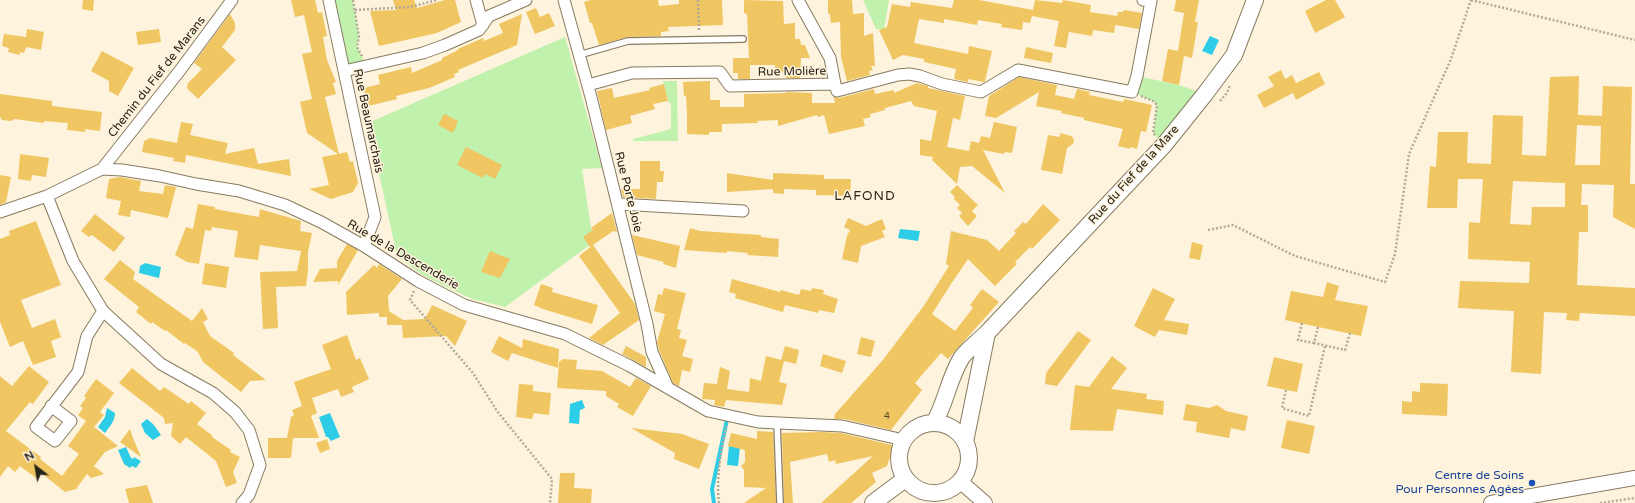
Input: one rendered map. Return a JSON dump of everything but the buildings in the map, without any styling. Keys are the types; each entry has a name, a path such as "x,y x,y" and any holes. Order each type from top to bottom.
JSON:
{"main road":[{"name":"Rue du Fief de la Mare","path":"934,423 940,414 946,393 962,357 987,333 1164,145 1234,55 1255,0"},
{"path":"966,442 987,333"},
{"path":"934,423 944,425 952,428 960,434 966,442 969,452 969,463 961,482 944,492 933,494 923,492 913,487 905,479 899,461 900,452 908,435 916,429 924,425 934,423"},
{"path":"873,503 905,479"}],"street":[{"name":"Chemin du Fief de Marans","path":"102,169 181,69 232,0"},
{"name":"Rue Beaumarchais","path":"329,0 375,217 364,246"},
{"path":"476,0 483,24"},
{"path":"344,71 423,53 445,46 478,30 489,16 526,0"},
{"name":"Rue Porte Joie","path":"564,0 588,85 618,204 647,324 652,352 668,388"},
{"path":"798,0 830,58 835,84"},
{"path":"1132,92 1137,76 1151,1 1143,0"},
{"name":"Rue Molière","path":"588,85 632,74 720,72 730,86 835,84 837,91 898,75 909,74 920,76 942,84 981,92 1018,70 1132,92"},
{"name":"Rue de la Descenderie","path":"0,212 47,196 102,169 137,172 239,191 285,206 321,222 364,246 418,281 464,305 565,334 630,366 708,411 758,422 842,426 895,438 903,443"},
{"path":"47,196 73,260 103,311 161,364 213,393 235,412 249,430 260,465 250,495 242,503"},
{"path":"618,204 743,212"},
{"path":"51,406 78,372 87,336 103,311"},
{"path":"1491,503 1530,500 1635,478"},
{"path":"961,482 985,503"}],"lane":[{"path":"579,55 628,41 743,39"},
{"path":"776,423 780,503"}],"path":[{"path":"353,0 359,37 357,47 367,66"},
{"path":"355,10 410,7 437,0"},
{"path":"698,0 699,40"},
{"path":"1208,230 1233,225 1295,256 1385,282 1395,254 1409,154 1451,59 1471,0 1635,40"},
{"path":"1132,92 1153,101 1157,105 1153,133 1164,145"},
{"path":"418,281 410,300 473,373 497,411 552,479 550,503"},
{"path":"1302,323 1298,340 1325,346 1345,350 1350,333"},
{"path":"1314,343 1318,327"},
{"path":"1286,390 1282,408 1309,416 1325,346"},
{"path":"719,503 720,457 728,415"},
{"path":"1600,503 1635,498"}],"green space":[{"path":"329,0 353,0 359,37 357,47 367,66 344,71"},
{"path":"863,0 889,0 884,29 876,29"},
{"path":"565,37 602,168 582,169 591,228 598,239 505,307 472,299 424,276 397,256 368,123"},
{"path":"1137,76 1179,85 1205,94 1164,145 1153,133 1157,105 1153,101 1132,92"},
{"path":"663,81 677,81 678,141 633,141 633,139 671,129 671,104 668,101"}],"water":[{"path":"1210,36 1219,40 1212,55 1202,51"},
{"path":"900,229 920,231 918,241 898,238"},
{"path":"145,263 161,267 159,278 139,273 140,266"},
{"path":"582,400 585,408 580,410 579,424 569,423 570,404"},
{"path":"107,408 115,413 115,416 105,433 98,427 105,417"},
{"path":"330,413 340,437 331,441 328,437 326,437 319,417"},
{"path":"147,419 153,424 161,435 153,440 145,433 141,424"},
{"path":"729,446 740,447 738,466 727,465"},
{"path":"126,447 131,458 133,459 134,457 141,461 136,468 132,466 130,468 124,464 118,450"}],"waterway":[{"path":"714,503 712,489 728,415"}],"place":[{"name":"Centre de Soins Pour Personnes Agées","path":"1532,483"}],"district":[{"name":"LAFOND","path":"865,197"}]}
